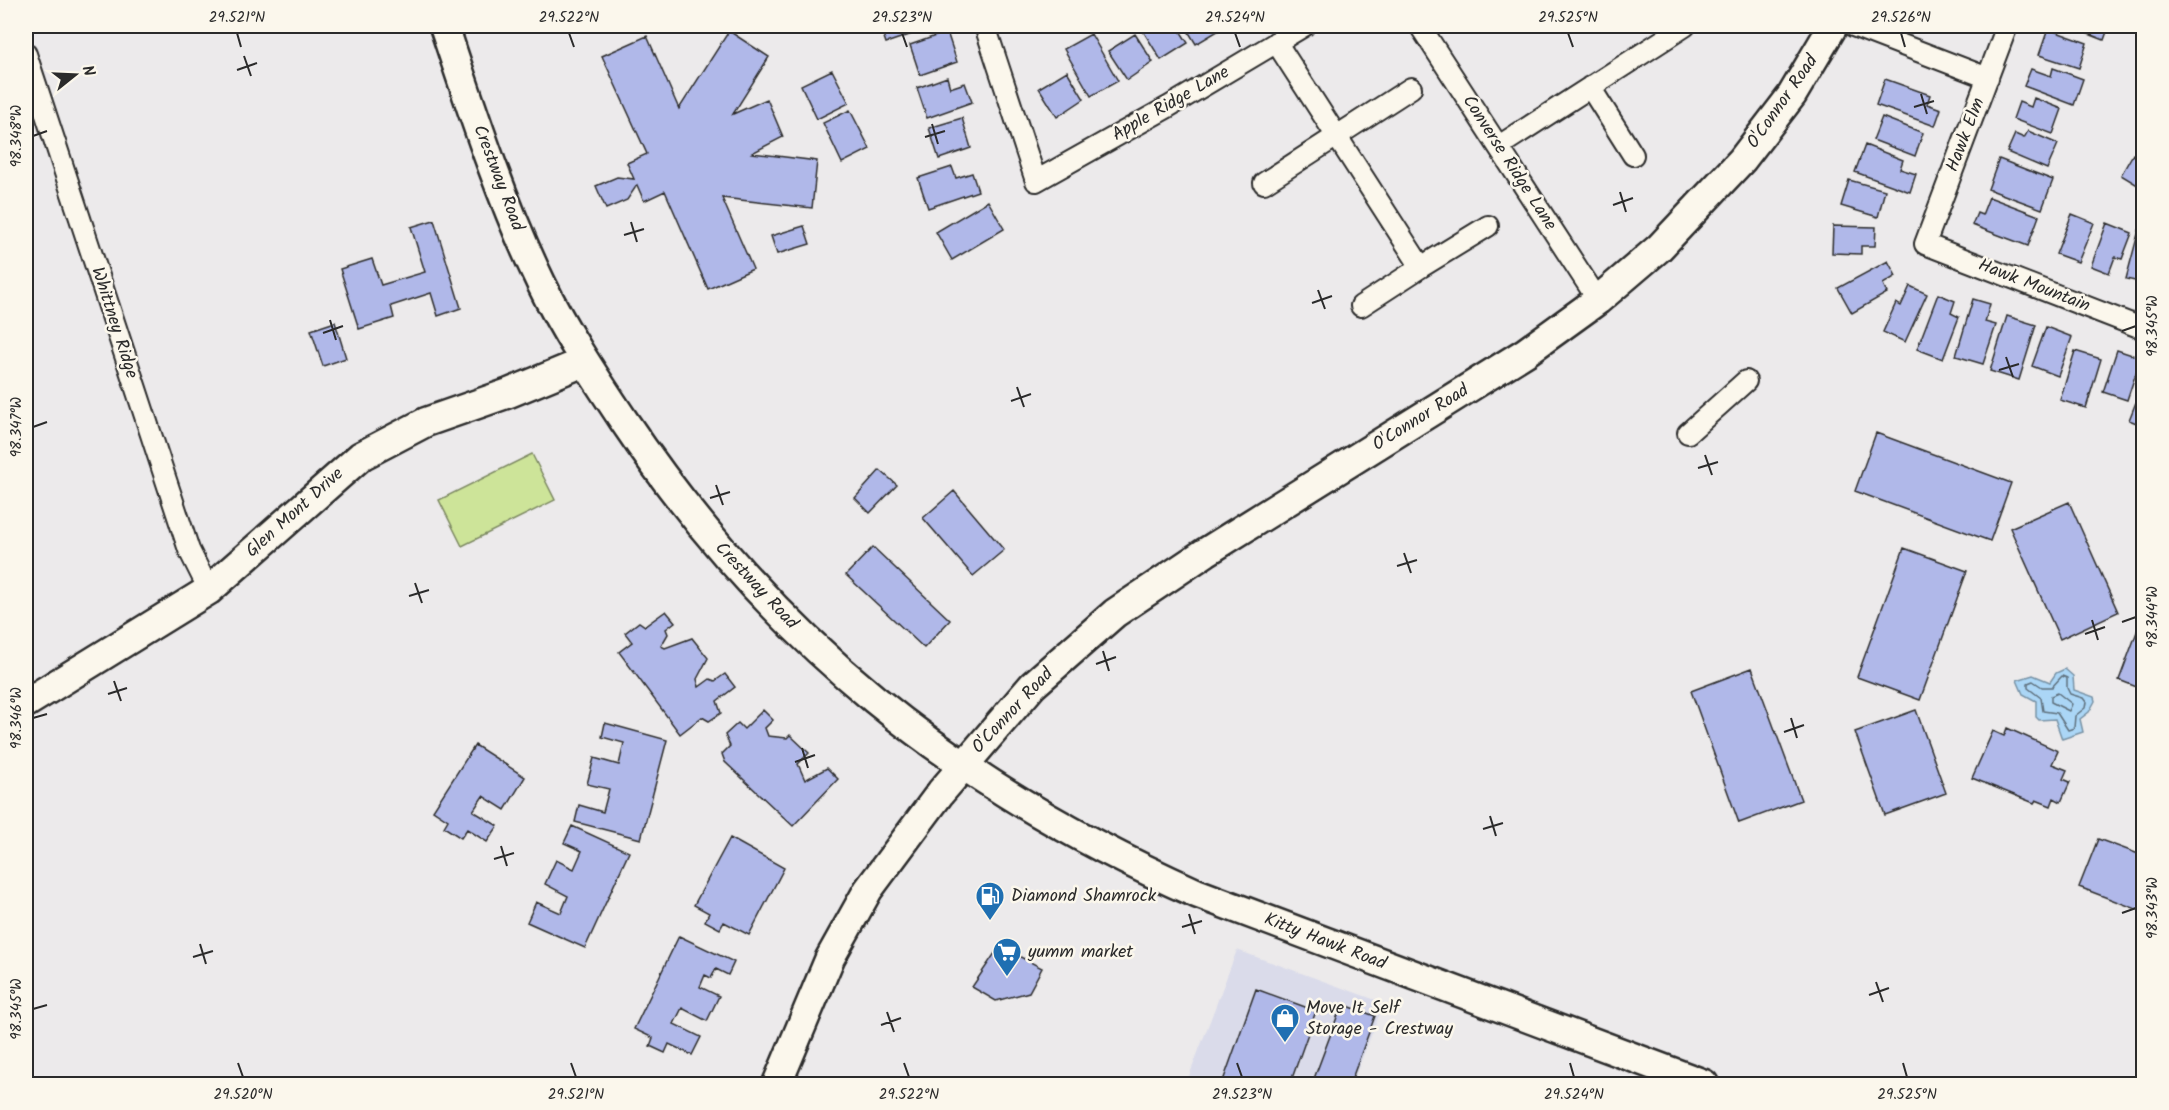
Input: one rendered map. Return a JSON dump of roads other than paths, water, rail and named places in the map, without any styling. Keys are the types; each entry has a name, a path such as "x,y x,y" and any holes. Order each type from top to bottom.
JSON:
{"main road":[{"name":"Crestway Road","path":"444,26 492,168 541,283 584,362 666,483 753,587 879,705 964,765"},
{"name":"O'Connor Road","path":"964,765 1033,685 1116,613 1206,552 1526,352 1598,300 1659,248 1742,160 1792,95 1833,26"},
{"name":"Glen Mont Drive","path":"26,703 209,590 361,456 426,422 510,393 584,362"},
{"path":"777,1084 830,958 868,890 964,765"},
{"name":"Kitty Hawk Road","path":"964,765 996,789 1066,831 1196,893 1704,1084"}],"street":[{"name":"Apple Ridge Lane","path":"985,26 1036,181 1168,107 1304,26"},
{"name":"Converse Ridge Lane","path":"1420,26 1598,300"},
{"path":"1499,146 1685,26"},
{"path":"1853,26 1988,78"},
{"name":"Hawk Elm","path":"1924,244 2007,26"},
{"path":"1276,42 1421,267"},
{"name":"Whittney Ridge","path":"26,54 189,550 209,590"},
{"path":"1590,87 1633,155"},
{"path":"1264,183 1411,88"},
{"path":"1360,306 1488,226"},
{"name":"Hawk Mountain","path":"1924,244 2144,328"},
{"path":"1688,433 1746,381"}],"water":[{"path":"2065,669 2073,676 2074,690 2094,697 2095,701 2089,712 2080,719 2083,732 2062,739 2055,719 2039,720 2036,717 2036,701 2023,694 2017,680 2033,675 2050,682 2056,673"}],"place":[{"name":"Diamond Shamrock","path":"990,922"},
{"name":"yumm market","path":"1007,978"},
{"name":"Move It Self Storage - Crestway","path":"1285,1044"}]}
